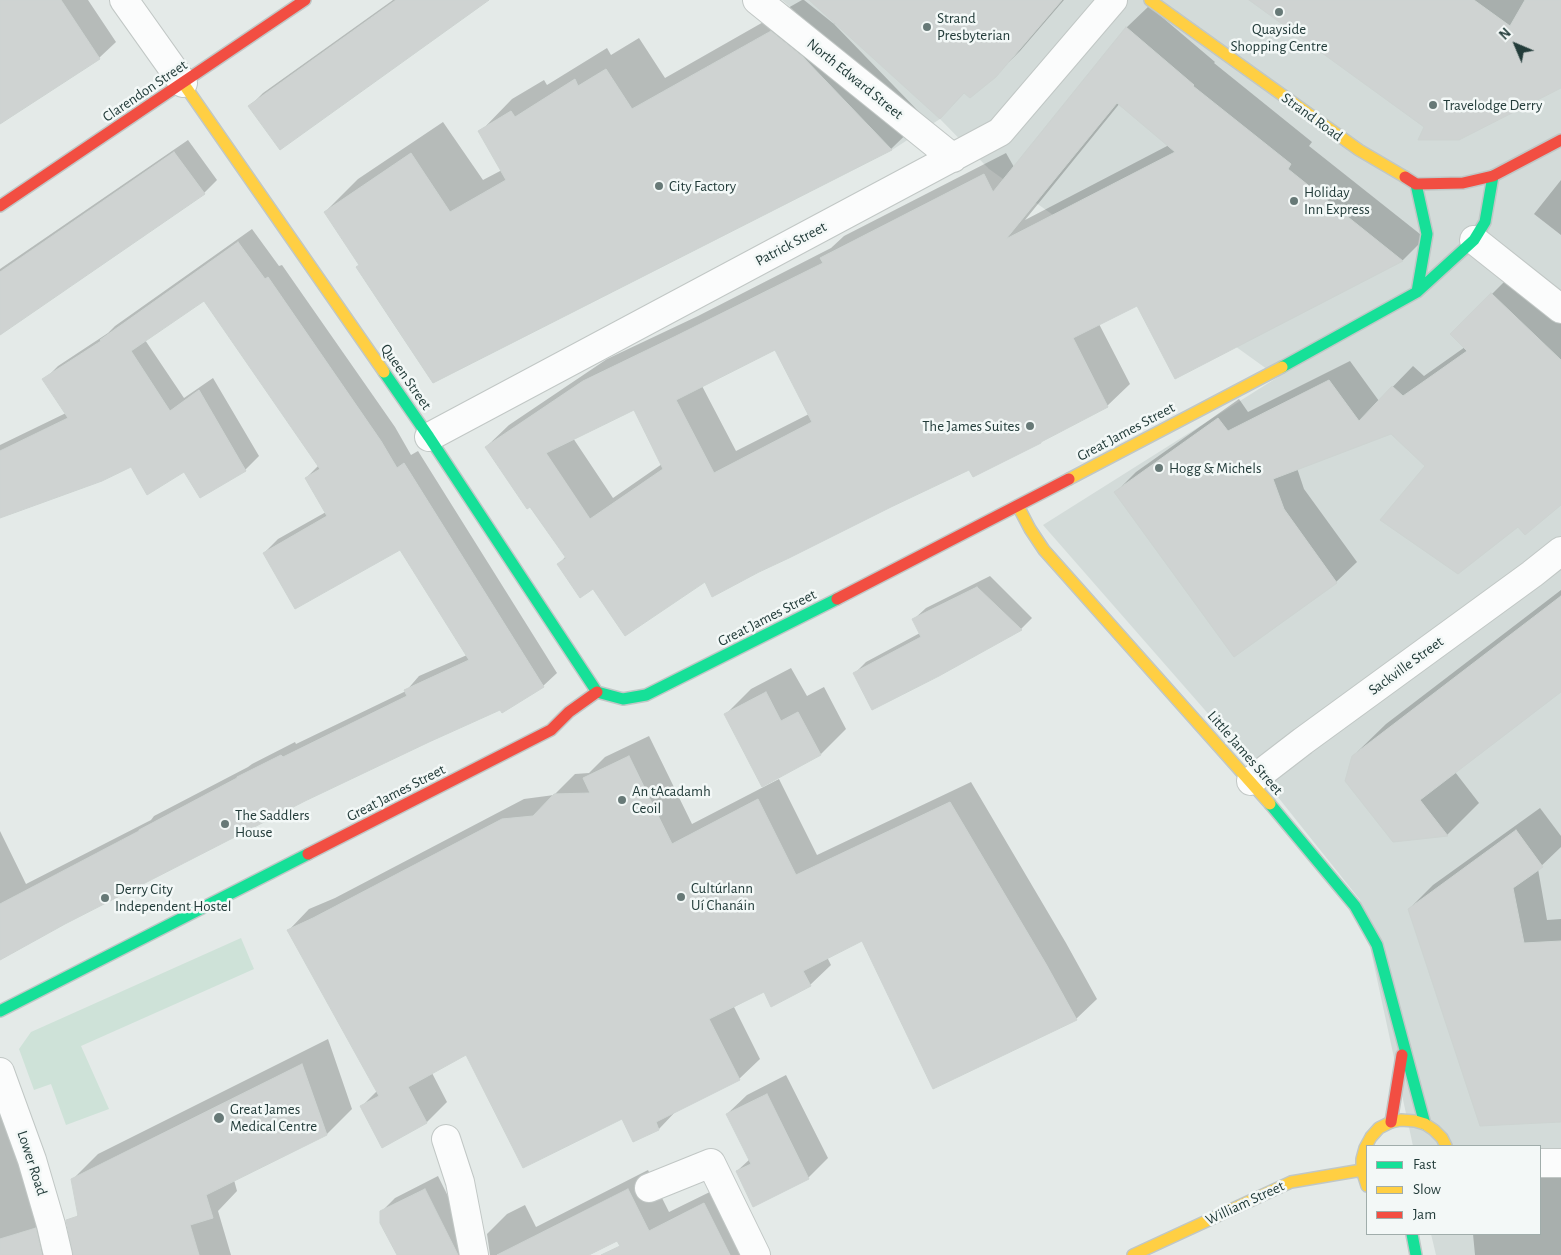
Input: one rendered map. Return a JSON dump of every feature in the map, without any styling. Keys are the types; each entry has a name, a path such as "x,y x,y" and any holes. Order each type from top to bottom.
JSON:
{"main road":[{"name":"Clarendon Street","path":"0,206 306,0"},
{"name":"Strand Road","path":"1150,0 1359,150 1416,184"},
{"name":"Queen Street","path":"183,83 429,437 597,692"},
{"path":"1417,292 1427,234 1416,184 1463,183 1492,176 1561,140"},
{"name":"Great James Street","path":"0,1011 551,730 568,712 597,692 623,699 646,695 865,585 1309,353 1417,292 1474,240 1485,222 1492,176"},
{"name":"Little James Street","path":"1018,506 1044,550 1251,781 1355,906 1377,945 1425,1124"},
{"name":"Little James Street","path":"1391,1122 1403,1046"},
{"path":"1367,1145 1371,1137 1380,1128 1391,1122 1401,1120 1425,1124 1442,1138 1446,1145"},
{"path":"1366,1147 1363,1153 1362,1170 1366,1183"},
{"name":"William Street","path":"1133,1255 1290,1182 1362,1170"},
{"path":"1412,1235 1416,1255"}],"street":[{"path":"124,0 183,83"},
{"name":"North Edward Street","path":"757,0 953,158"},
{"name":"Patrick Street","path":"429,437 1000,132 1113,0"},
{"path":"1474,240 1561,309"},
{"name":"Sackville Street","path":"1251,781 1561,551"},
{"name":"Lower Road","path":"0,1072 32,1160 58,1255"},
{"path":"446,1139 460,1182 474,1255"},
{"path":"649,1188 711,1163 756,1255"},
{"path":"1541,1164 1561,1163"}],"shaded area":[{"path":"782,0 1561,0 1561,1255 1436,1255 1431,1235 1541,1235 1541,1145 1413,1145 1360,900 1246,757 1043,525 1278,377 989,169 940,119 892,150 433,383 356,267 772,30 796,12"}],"green space":[{"path":"241,938 254,969 81,1046 109,1109 66,1125 51,1084 34,1090 19,1049 31,1032"}],"building":[{"path":"0,0 61,0 100,59 0,124"},
{"path":"396,0 489,0 280,150 248,106"},
{"path":"809,0 1062,0 996,77 970,98 964,93 940,119"},
{"path":"1249,0 1474,0 1510,26 1525,0 1561,0 1561,88 1459,140 1418,140 1424,127"},
{"path":"1126,27 1193,86 1291,164 1288,169 1403,261 1175,379 1137,306 1073,338 1108,407 1041,443 973,477 969,470 759,572 712,597 705,582 625,636 593,589 580,598 557,564 566,558 530,507 527,509 485,447 583,381 823,263 820,258 984,174 993,192","holes":["1117,103 1175,152 1006,239","775,350 812,422 714,473 676,400","634,410 663,469 590,519 546,453"]},
{"name":"City Factory","path":"771,31 802,56 892,150 433,383 356,267 359,265 324,212 411,153 450,212 506,180 478,131 511,111 515,117 575,79 578,86 606,69 632,109"},
{"path":"174,152 205,194 0,335 0,272"},
{"path":"238,242 265,279 268,277 381,441 397,468 404,463 544,687 502,713 500,710 305,801 65,924 0,960 0,904 237,777 281,755 283,757 407,696 404,690 469,660 400,550 295,609 263,553 327,516 305,478 320,469 204,301 131,351 170,411 199,390 246,471 200,498 184,472 147,495 131,467 102,481 0,518 0,451 68,418 42,379 101,341"},
{"path":"1491,293 1561,360 1561,505 1525,535 1518,527 1458,574 1380,520 1425,466 1391,434 1273,479 1284,509 1337,583 1234,657 1114,492 1218,418 1228,431 1329,380 1359,421 1392,386 1403,396 1467,351 1450,334"},
{"path":"977,587 1022,630 939,676 872,710 853,673 921,637 912,619"},
{"path":"1561,596 1561,692 1420,800 1448,836 1393,842 1345,781 1352,756"},
{"path":"766,692 781,721 798,712 821,755 762,787 724,714"},
{"path":"629,756 672,844 758,799 796,875 950,802 1077,1020 933,1089 862,941 803,971 811,986 771,1007 764,992 709,1019 740,1080 656,1122 659,1130 633,1142 622,1119 523,1168 466,1055 408,1087 427,1123 382,1148 360,1106 379,1096 287,930 502,819 533,816 554,794 590,793 583,778"},
{"path":"1516,830 1543,867 1513,888 1524,943 1561,941 1561,1122 1480,1126 1408,909"},
{"path":"302,1064 327,1135 206,1195 213,1218 190,1225 199,1255 73,1255 66,1220 78,1216 71,1179"},
{"path":"767,1094 809,1179 753,1207 736,1171 751,1164 726,1114"},
{"path":"425,1189 458,1255 397,1255 380,1223 380,1211"},
{"path":"628,1189 649,1231 704,1203 730,1255 601,1255 620,1246 617,1241 589,1255 497,1255"},
{"path":"36,1228 42,1255 0,1255 0,1239"}],"traffic: fast":[{"path":"1282,367 1417,292 1474,240 1485,222 1493,176"},
{"path":"1416,184 1427,234 1417,292"},
{"path":"384,372 597,692"},
{"path":"597,692 623,699 646,695 837,599"},
{"path":"1270,804 1355,906 1377,945 1425,1124"},
{"path":"0,1011 308,854"},
{"path":"1412,1235 1416,1255"}],"traffic: slow":[{"path":"1150,0 1359,150 1405,177"},
{"path":"183,83 384,372"},
{"path":"1069,479 1282,367"},
{"path":"1018,506 1044,550 1270,804"},
{"path":"1367,1145 1379,1128 1391,1122 1401,1120 1425,1124 1442,1138 1446,1145"},
{"path":"1366,1146 1362,1159 1362,1170 1366,1183"},
{"path":"1133,1255 1291,1182 1362,1170"}],"traffic: jam":[{"path":"0,206 305,0"},
{"path":"1405,177 1416,184 1463,183 1493,176 1561,140"},
{"path":"837,599 1069,479"},
{"path":"308,854 551,730 569,712 597,692"},
{"path":"1391,1122 1402,1055"}],"place":[{"name":"Quayside Shopping Centre","path":"1279,12"},
{"name":"Strand Presbyterian","path":"927,27"},
{"name":"Travelodge Derry","path":"1433,105"},
{"name":"City Factory","path":"659,186"},
{"name":"Holiday Inn Express","path":"1294,201"},
{"name":"The James Suites","path":"1030,426"},
{"name":"Hogg & Michels","path":"1159,468"},
{"name":"An tAcadamh Ceoil","path":"622,800"},
{"name":"The Saddlers House","path":"225,824"},
{"name":"Cultúrlann Uí Chanáin","path":"681,897"},
{"name":"Derry City Independent Hostel","path":"105,898"},
{"name":"Great James Medical Centre","path":"219,1118"}]}
